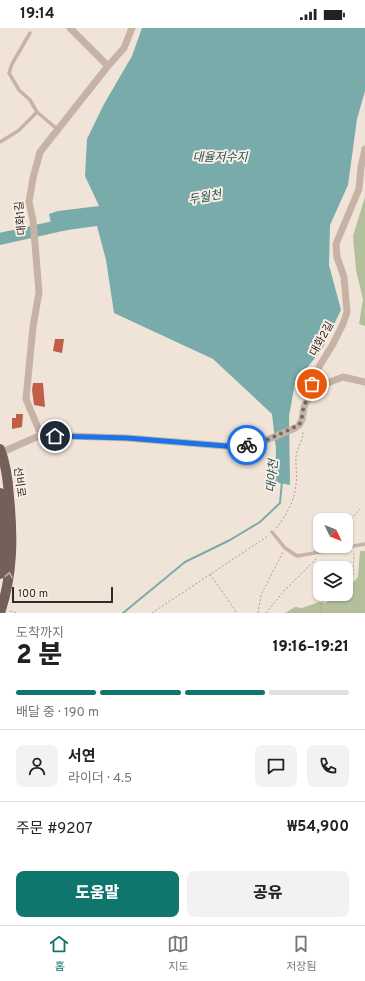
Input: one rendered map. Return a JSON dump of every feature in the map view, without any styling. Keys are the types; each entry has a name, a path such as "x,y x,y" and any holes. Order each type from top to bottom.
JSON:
{"main road":[{"name":"선비로","path":"0,451 6,470 12,530 10,570 0,613"},
{"name":"선비로","path":"0,493 3,549 0,574"}],"street":[{"path":"70,28 108,66"},
{"name":"대화1길","path":"41,435 26,399 33,327 39,292 30,202 32,178 40,152 124,48 132,28"},
{"name":"대화2길","path":"297,427 302,420 304,407 311,393 314,375 333,344 343,324 346,312 344,277 337,257 336,244 359,189 361,167 365,149"},
{"path":"311,393 325,384 344,377 365,382"},
{"path":"0,451 41,435 127,438 238,447 267,440 297,427"}],"lane":[{"path":"30,33 12,64 9,73 19,90 30,100 37,112 58,130"},
{"path":"0,142 18,131 37,112"},
{"path":"272,532 285,548 297,556 313,553"},
{"path":"355,546 365,544"}],"path":[{"path":"152,613 272,532 279,524 292,502 296,484 296,453 302,442 303,433 297,427"},
{"path":"353,517 360,509"},
{"path":"353,578 355,546"},
{"path":"258,613 261,595 285,548"},
{"path":"266,613 284,591 313,563 320,553"},
{"path":"210,574 237,613"},
{"path":"321,613 321,603 324,601"}],"green space":[{"path":"365,197 365,326 359,324 363,299 356,270 353,236"},
{"path":"360,551 365,551 365,613 285,613 295,607 302,608 319,602 353,601 353,582 358,577"}],"water":[{"name":"대율저수지","path":"142,28 365,28 365,91 357,119 348,185 330,225 329,265 341,310 322,349 295,383 289,416 290,485 275,482 276,449 272,414 213,359 114,313 106,260 97,226 53,232 49,214 58,211 99,206 85,176 87,139 104,104 132,56"}],"building":[{"path":"55,339 64,339 62,353 53,351"},
{"path":"33,383 43,383 45,407 34,405 32,390"},
{"path":"16,414 23,414 22,427 12,429 12,418 16,418"}],"waterway":[{"name":"두월천","path":"0,239 67,224"},
{"name":"대야천","path":"123,613 185,562 230,540 260,522 280,503 282,481"}],"way so far":[{"path":"247,445 267,440 299,425 302,420 304,407 311,393 312,384"}],"route":[{"path":"55,436 127,438 238,447 247,445"}]}
